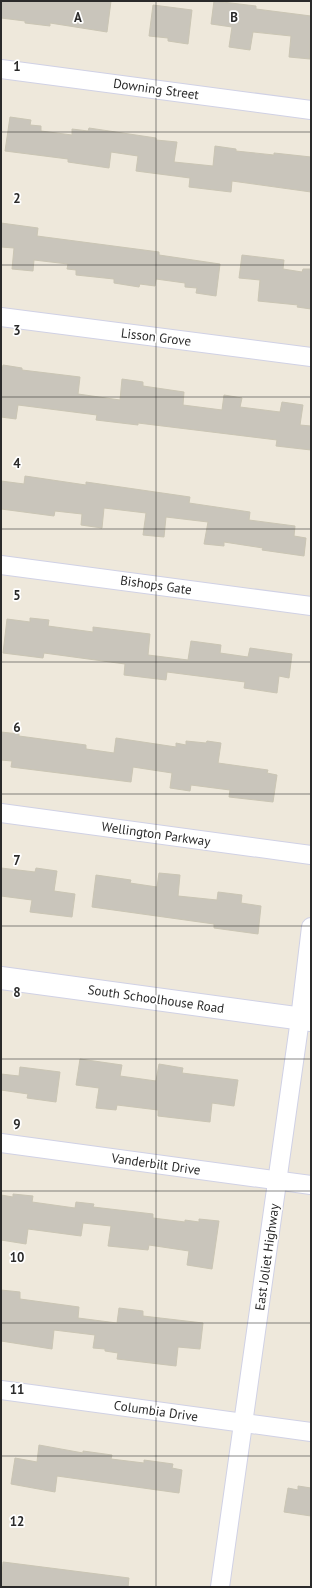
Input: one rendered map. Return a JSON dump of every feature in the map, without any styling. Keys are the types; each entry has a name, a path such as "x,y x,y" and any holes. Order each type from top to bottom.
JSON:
{"street":[{"name":"Downing Street","path":"1,69 311,110"},
{"name":"Lisson Grove","path":"1,317 311,357"},
{"name":"Bishops Gate","path":"1,565 311,606"},
{"name":"Wellington Parkway","path":"1,813 311,855"},
{"name":"East Joliet Highway","path":"220,1587 278,1180 305,1020 311,927"},
{"name":"South Schoolhouse Road","path":"1,978 305,1020"},
{"name":"Vanderbilt Drive","path":"1,1143 311,1185"},
{"name":"Columbia Drive","path":"1,1390 311,1432"}],"building":[{"path":"1,1 111,1 107,32 50,23 50,26 25,23 25,21 1,18"},
{"path":"214,1 256,6 256,9 311,16 310,59 289,57 291,36 253,32 250,50 229,47 232,27 211,24"},
{"path":"153,5 192,10 188,44 168,41 168,38 149,36"},
{"path":"10,117 31,120 30,125 41,126 41,131 72,135 72,129 88,131 89,128 156,138 156,140 177,142 174,162 213,166 215,146 236,149 236,151 311,157 311,192 232,181 231,192 189,187 190,178 136,171 138,156 111,152 109,168 68,162 68,159 5,151"},
{"path":"1,223 38,228 37,236 159,252 159,255 220,264 216,296 196,293 197,288 185,287 185,283 156,279 155,286 140,284 139,287 114,283 114,279 76,275 76,270 67,269 68,264 34,260 33,271 12,269 14,248 1,247"},
{"path":"242,255 284,260 283,269 302,272 303,269 311,269 311,309 297,307 298,305 258,301 260,280 239,278"},
{"path":"3,365 22,368 22,370 80,377 78,394 120,400 122,379 143,382 143,386 184,392 183,405 222,410 224,395 242,398 240,407 280,412 282,402 303,405 300,425 311,426 311,450 276,446 277,440 138,423 138,425 96,420 97,415 18,405 16,419 1,417 1,375"},
{"path":"25,476 86,485 86,482 190,497 189,503 250,512 249,520 295,526 294,536 306,538 304,556 262,550 263,548 224,542 224,546 204,544 208,522 166,517 164,537 143,535 146,513 104,508 102,528 81,525 82,514 55,511 54,516 1,509 1,481 24,484"},
{"path":"30,618 49,620 48,626 93,632 93,627 150,634 148,655 188,660 191,641 221,645 220,653 248,657 250,648 292,654 289,678 279,676 277,693 244,688 245,682 167,672 166,680 124,675 125,664 44,653 43,658 3,653 7,619 30,622"},
{"path":"1,732 19,734 19,736 86,745 86,749 114,753 116,738 176,747 176,743 186,745 186,741 221,743 218,763 268,770 267,773 277,775 273,802 229,797 230,790 191,785 190,791 170,788 172,773 133,767 131,782 11,767 12,761 1,760"},
{"path":"1,868 35,872 36,868 57,871 54,891 75,894 72,917 30,912 32,900 1,896"},
{"path":"159,873 180,875 178,896 217,900 218,892 242,895 241,903 261,906 258,934 214,928 214,924 92,907 96,875 131,880 130,883 157,887"},
{"path":"80,1059 122,1065 120,1076 156,1081 159,1064 183,1068 182,1073 238,1080 234,1106 212,1103 210,1122 158,1116 158,1110 117,1105 116,1110 96,1108 99,1088 76,1085"},
{"path":"20,1067 60,1072 56,1102 27,1098 28,1094 1,1090 1,1074 19,1076"},
{"path":"13,1194 33,1196 32,1202 75,1208 76,1202 94,1204 93,1207 153,1214 153,1218 185,1222 185,1220 199,1222 199,1219 219,1221 212,1269 187,1265 189,1251 149,1245 148,1250 108,1246 111,1226 83,1223 81,1236 28,1229 26,1244 1,1240 1,1195 13,1197"},
{"path":"1,1290 20,1292 20,1299 79,1307 78,1318 117,1323 119,1308 143,1311 143,1316 203,1323 200,1349 178,1347 176,1366 117,1359 118,1353 105,1351 105,1349 93,1348 95,1335 54,1330 52,1349 1,1341"},
{"path":"39,1445 83,1453 83,1451 112,1455 111,1459 144,1463 144,1460 173,1464 172,1468 182,1470 179,1493 57,1476 55,1492 11,1484 15,1458 37,1462"},
{"path":"298,1486 311,1488 311,1516 284,1512 288,1488 298,1490"},
{"path":"3,1562 129,1578 128,1587 1,1586"}]}
